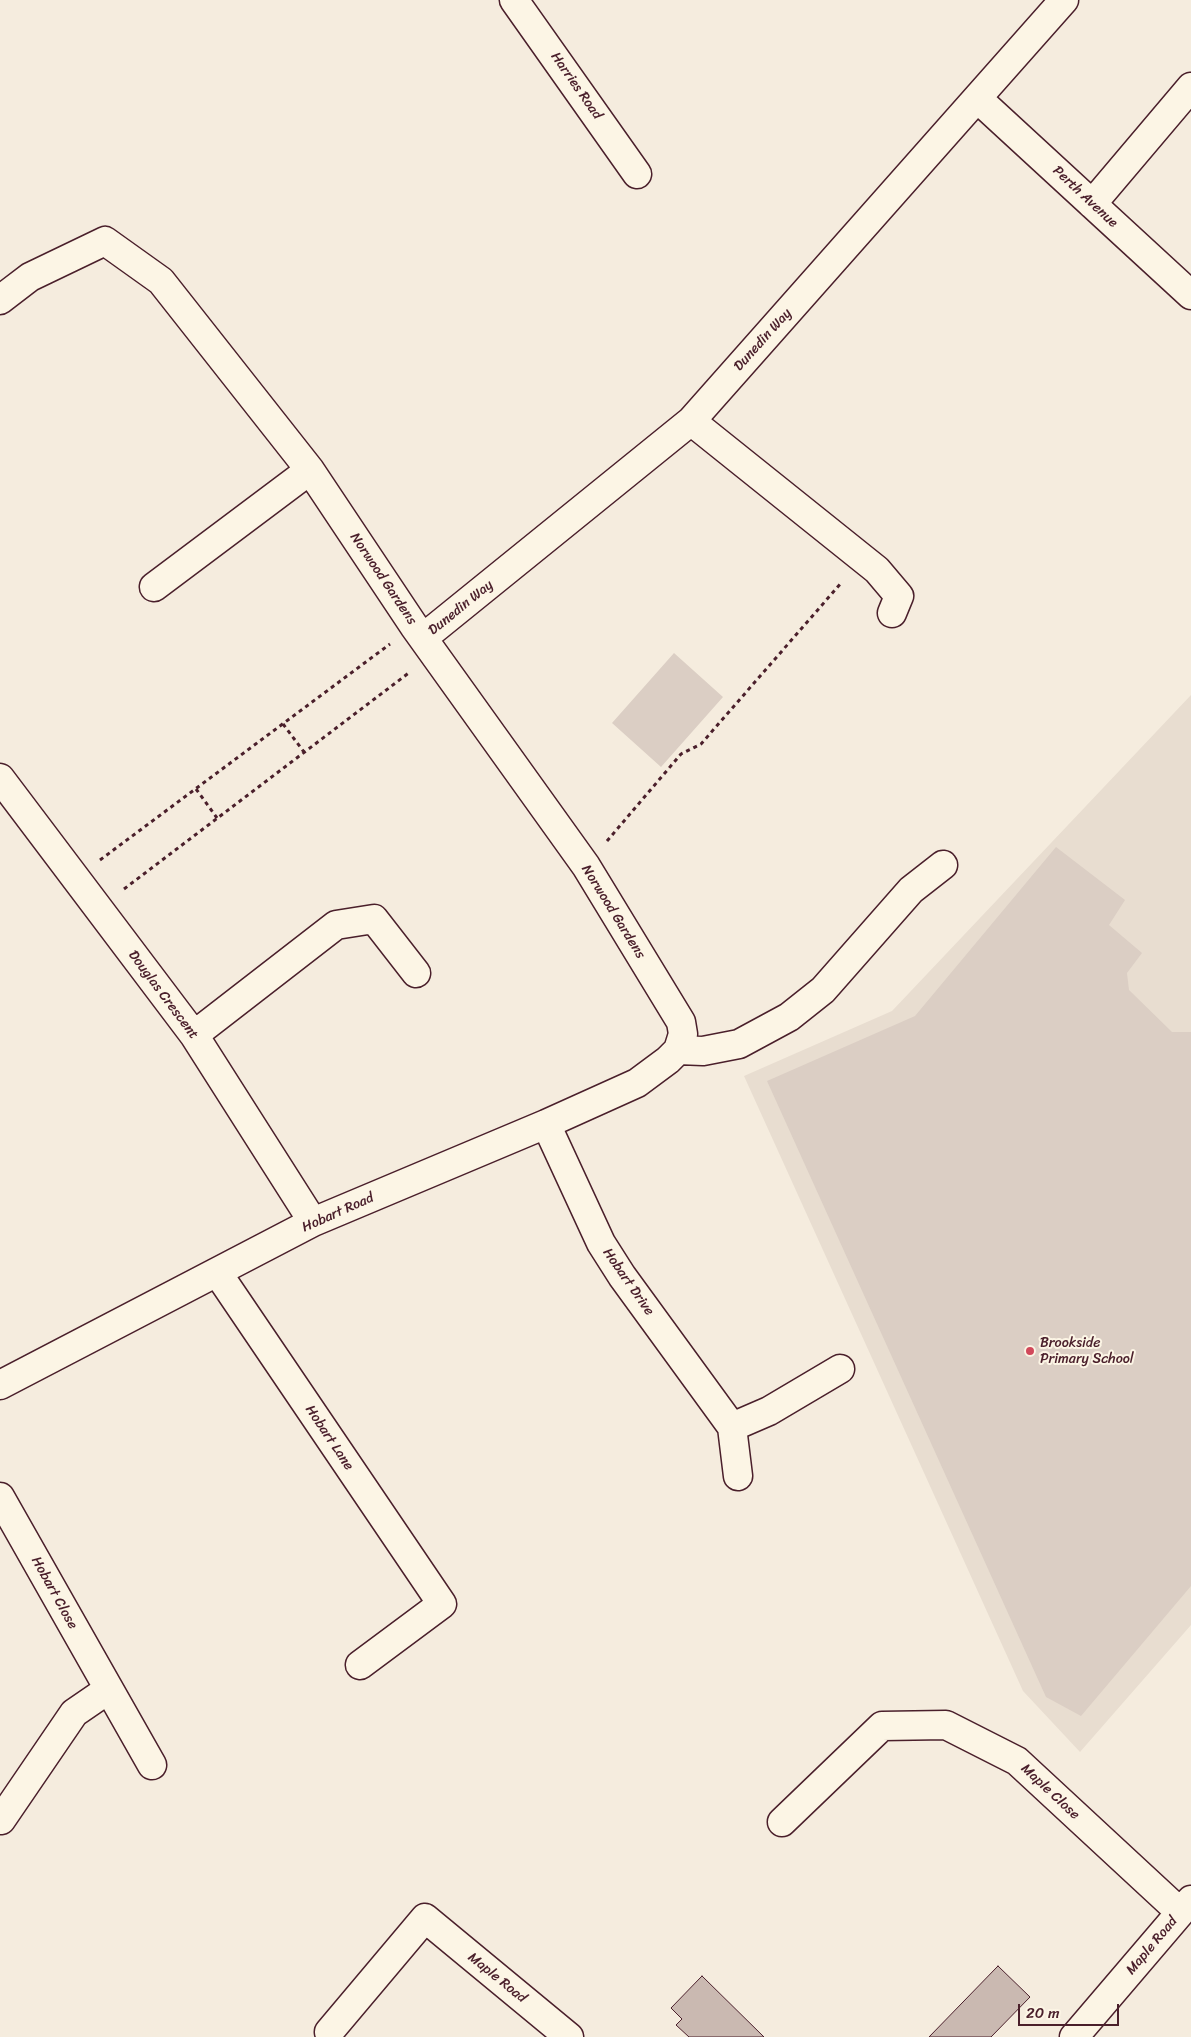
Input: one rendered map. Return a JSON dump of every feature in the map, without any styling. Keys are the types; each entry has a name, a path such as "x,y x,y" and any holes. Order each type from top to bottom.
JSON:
{"street":[{"name":"Harries Road","path":"514,0 636,174"},
{"name":"Dunedin Way","path":"424,639 691,421 1064,0"},
{"path":"1092,204 1191,87"},
{"name":"Perth Avenue","path":"978,99 1191,295"},
{"name":"Norwood Gardens","path":"0,300 30,277 105,241 161,281 310,470 424,639 586,866 681,1022 683,1034 678,1050"},
{"path":"691,421 877,570 899,596 892,612"},
{"path":"154,586 310,470"},
{"name":"Douglas Crescent","path":"0,778 194,1035 314,1222"},
{"path":"678,1050 703,1051 739,1044 789,1017 822,990 905,896 943,865"},
{"path":"194,1035 336,926 374,918 416,973"},
{"name":"Hobart Road","path":"0,1385 314,1222 546,1124 637,1082 668,1060 678,1050"},
{"name":"Hobart Drive","path":"546,1124 607,1252 622,1276 732,1427 738,1476"},
{"name":"Hobart Lane","path":"217,1272 442,1604 360,1665"},
{"path":"732,1427 769,1411 840,1369"},
{"name":"Hobart Close","path":"0,1497 152,1765"},
{"path":"1,1820 74,1713 109,1689"},
{"name":"Maple Close","path":"782,1822 882,1726 946,1725 1017,1761 1186,1906"},
{"name":"Maple Road","path":"1074,2037 1186,1906"},
{"name":"Maple Road","path":"329,2032 425,1918 569,2037"}],"path":[{"path":"586,866 681,754 701,744 862,558"},
{"path":"75,879 283,724 424,639"},
{"path":"98,909 304,752 424,639"},
{"path":"283,724 304,752"},
{"path":"196,789 218,818"}],"shaded area":[{"path":"674,653 723,697 661,767 612,723"},
{"name":"Brookside Primary School","path":"1191,695 1191,1625 1080,1752 1023,1691 744,1076 892,1011"},
{"name":"Brookside Primary School","path":"1056,847 1125,900 1109,925 1142,953 1127,973 1129,990 1172,1032 1191,1032 1191,1586 1081,1716 1046,1697 767,1081 915,1016"}],"building":[{"path":"998,1966 1030,1997 991,2037 929,2037"},
{"path":"702,1976 764,2037 689,2037 676,2025 682,2019 671,2008"}],"place":[{"name":"Brookside Primary School","path":"1030,1351"}]}
